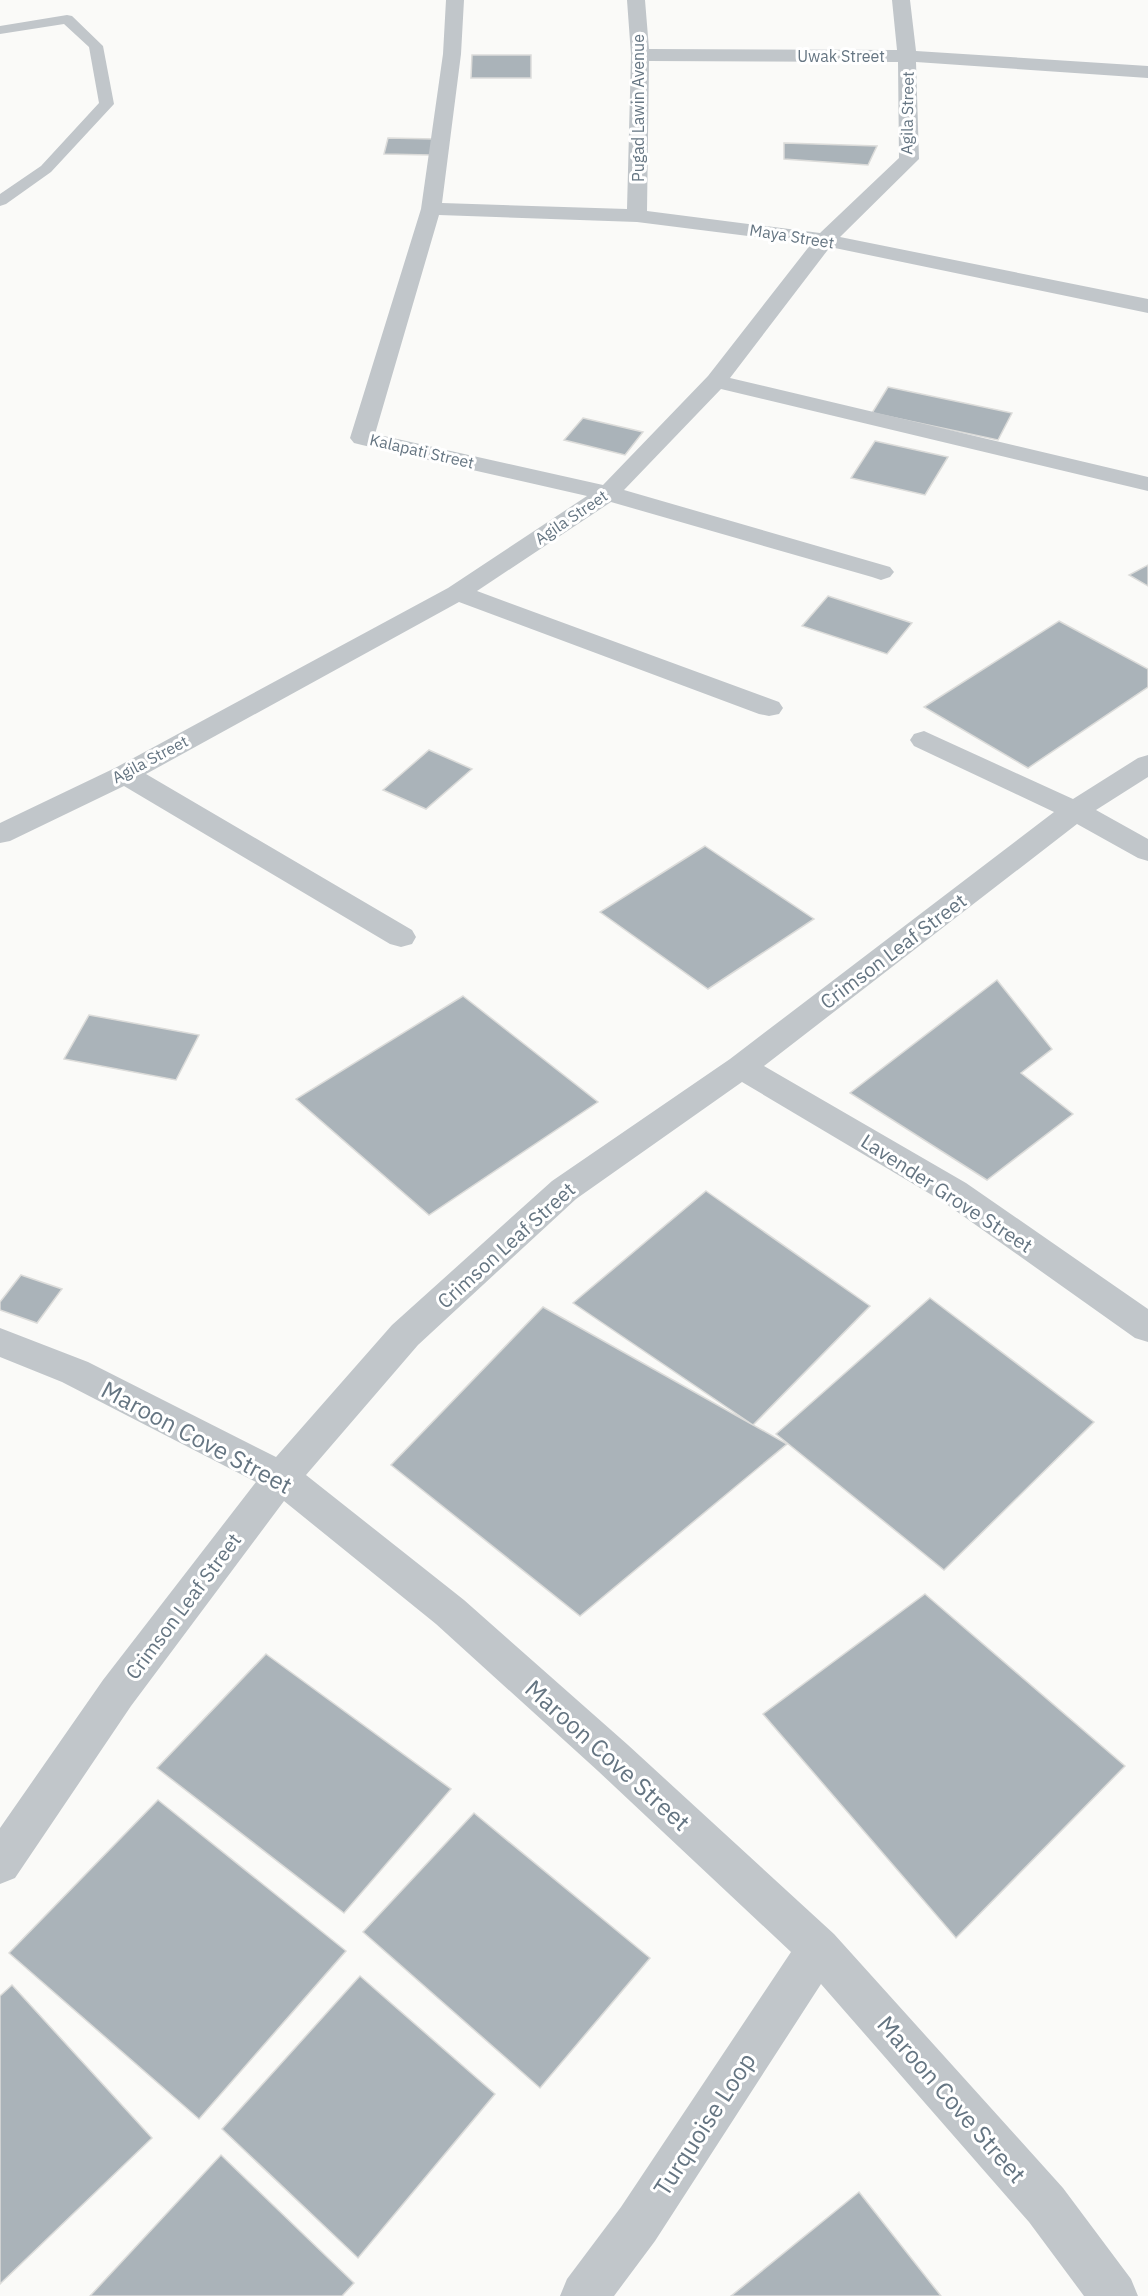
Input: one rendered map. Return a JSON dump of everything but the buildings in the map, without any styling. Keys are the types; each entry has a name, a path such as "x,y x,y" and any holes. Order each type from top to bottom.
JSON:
{"street":[{"name":"Kalapati Street","path":"455,0 452,54 431,209 362,438 608,493 881,572"},
{"name":"Pugad Lawin Avenue","path":"636,0 640,55 637,216"},
{"name":"Agila Street","path":"0,834 125,774 457,593 608,493 716,381 825,240 909,159 907,56 901,0"},
{"name":"Uwak Street","path":"640,55 907,56 1148,72"},
{"name":"Maya Street","path":"431,209 637,216 825,240 1148,306"},
{"path":"716,381 1148,484"},
{"path":"457,593 769,708"},
{"path":"924,740 1076,811 1148,851"},
{"name":"Crimson Leaf Street","path":"0,1864 117,1694 281,1477 405,1335 564,1190 741,1067 1076,811 1148,765"},
{"path":"125,774 400,937"},
{"name":"Lavender Grove Street","path":"741,1067 954,1192 1148,1328"},
{"name":"Maroon Cove Street","path":"0,1342 75,1372 281,1477 450,1612 613,1758 819,1949 1046,2205 1114,2296"},
{"name":"Turquoise Loop","path":"584,2296 638,2224 819,1949"}],"lane":[{"path":"0,30 67,19 96,46 107,104 46,169 0,201"}]}
